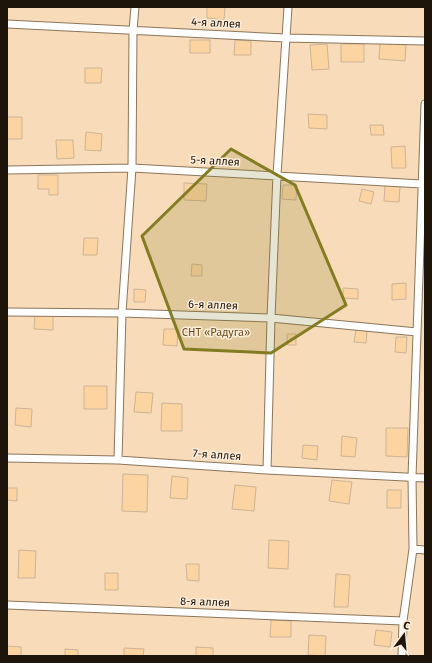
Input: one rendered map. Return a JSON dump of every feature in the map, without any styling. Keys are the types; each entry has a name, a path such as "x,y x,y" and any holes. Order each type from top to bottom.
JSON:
{"lane":[{"path":"118,460 122,313 132,168 134,30 136,7"},
{"path":"267,470 277,175 288,7"},
{"name":"4-я аллея","path":"7,24 286,38 425,41"},
{"path":"402,656 403,621 413,549 412,477 425,104"},
{"name":"5-я аллея","path":"7,170 132,168 422,184"},
{"name":"6-я аллея","path":"7,312 122,313 271,318 417,332"},
{"name":"7-я аллея","path":"7,458 118,460 267,470 425,478"},
{"path":"413,549 425,550"},
{"name":"8-я аллея","path":"7,605 403,621"}],"highlighted area":[{"path":"231,149 295,185 346,305 271,353 184,349 142,236"}],"green space":[{"name":"СНТ «Радуга»","path":"7,7 425,7 425,656 7,656"}],"building":[{"path":"207,7 225,7 224,20 207,18"},
{"path":"190,40 210,40 210,53 190,53"},
{"path":"235,40 251,41 251,55 234,55"},
{"path":"380,43 406,45 405,61 379,59"},
{"path":"327,44 329,69 312,70 310,45"},
{"path":"341,44 364,44 364,62 341,62"},
{"path":"85,68 102,68 101,83 85,83"},
{"path":"308,114 327,115 327,129 309,128"},
{"path":"7,117 22,117 22,139 7,139"},
{"path":"370,125 383,125 384,135 371,135"},
{"path":"86,132 102,134 101,151 85,150"},
{"path":"56,140 73,140 74,158 57,159"},
{"path":"405,146 406,168 392,168 391,147"},
{"path":"38,175 58,175 58,195 49,195 49,189 38,189"},
{"path":"184,183 207,184 206,201 184,200"},
{"path":"283,185 297,185 296,200 282,199"},
{"path":"385,185 400,187 399,202 384,201"},
{"path":"362,189 374,192 371,204 359,201"},
{"path":"84,238 98,238 97,255 83,255"},
{"path":"192,264 202,265 202,276 191,276"},
{"path":"406,283 406,299 392,300 392,284"},
{"path":"343,288 358,289 358,299 343,298"},
{"path":"134,289 146,290 145,302 134,302"},
{"path":"35,315 53,315 53,330 34,329"},
{"path":"164,329 178,329 177,346 163,345"},
{"path":"356,330 367,331 366,343 354,342"},
{"path":"287,334 296,334 296,345 287,345"},
{"path":"396,337 407,337 406,353 395,352"},
{"path":"84,386 107,386 107,409 84,409"},
{"path":"136,392 153,393 151,413 134,412"},
{"path":"162,403 182,404 182,431 161,431"},
{"path":"16,408 32,409 31,427 15,425"},
{"path":"386,428 408,428 407,457 386,456"},
{"path":"342,436 357,438 355,457 341,456"},
{"path":"303,445 318,446 317,460 302,458"},
{"path":"123,474 148,475 147,512 122,511"},
{"path":"172,476 188,478 187,499 170,498"},
{"path":"332,480 352,482 349,504 329,501"},
{"path":"235,485 256,487 254,511 232,509"},
{"path":"7,488 17,488 17,501 7,500"},
{"path":"387,490 401,490 401,508 387,508"},
{"path":"269,540 289,541 288,569 268,568"},
{"path":"19,550 36,551 35,578 18,578"},
{"path":"186,564 199,564 199,581 187,580"},
{"path":"105,573 118,573 118,590 105,590"},
{"path":"336,574 350,575 348,607 334,607"},
{"path":"271,620 291,621 291,637 270,637"},
{"path":"376,630 392,632 390,647 374,645"},
{"path":"309,635 326,636 325,656 308,655"},
{"path":"7,646 21,647 21,656 7,656"},
{"path":"196,647 213,648 213,656 196,656"},
{"path":"124,648 144,649 143,656 124,656"},
{"path":"65,649 78,650 78,656 65,656"}]}
